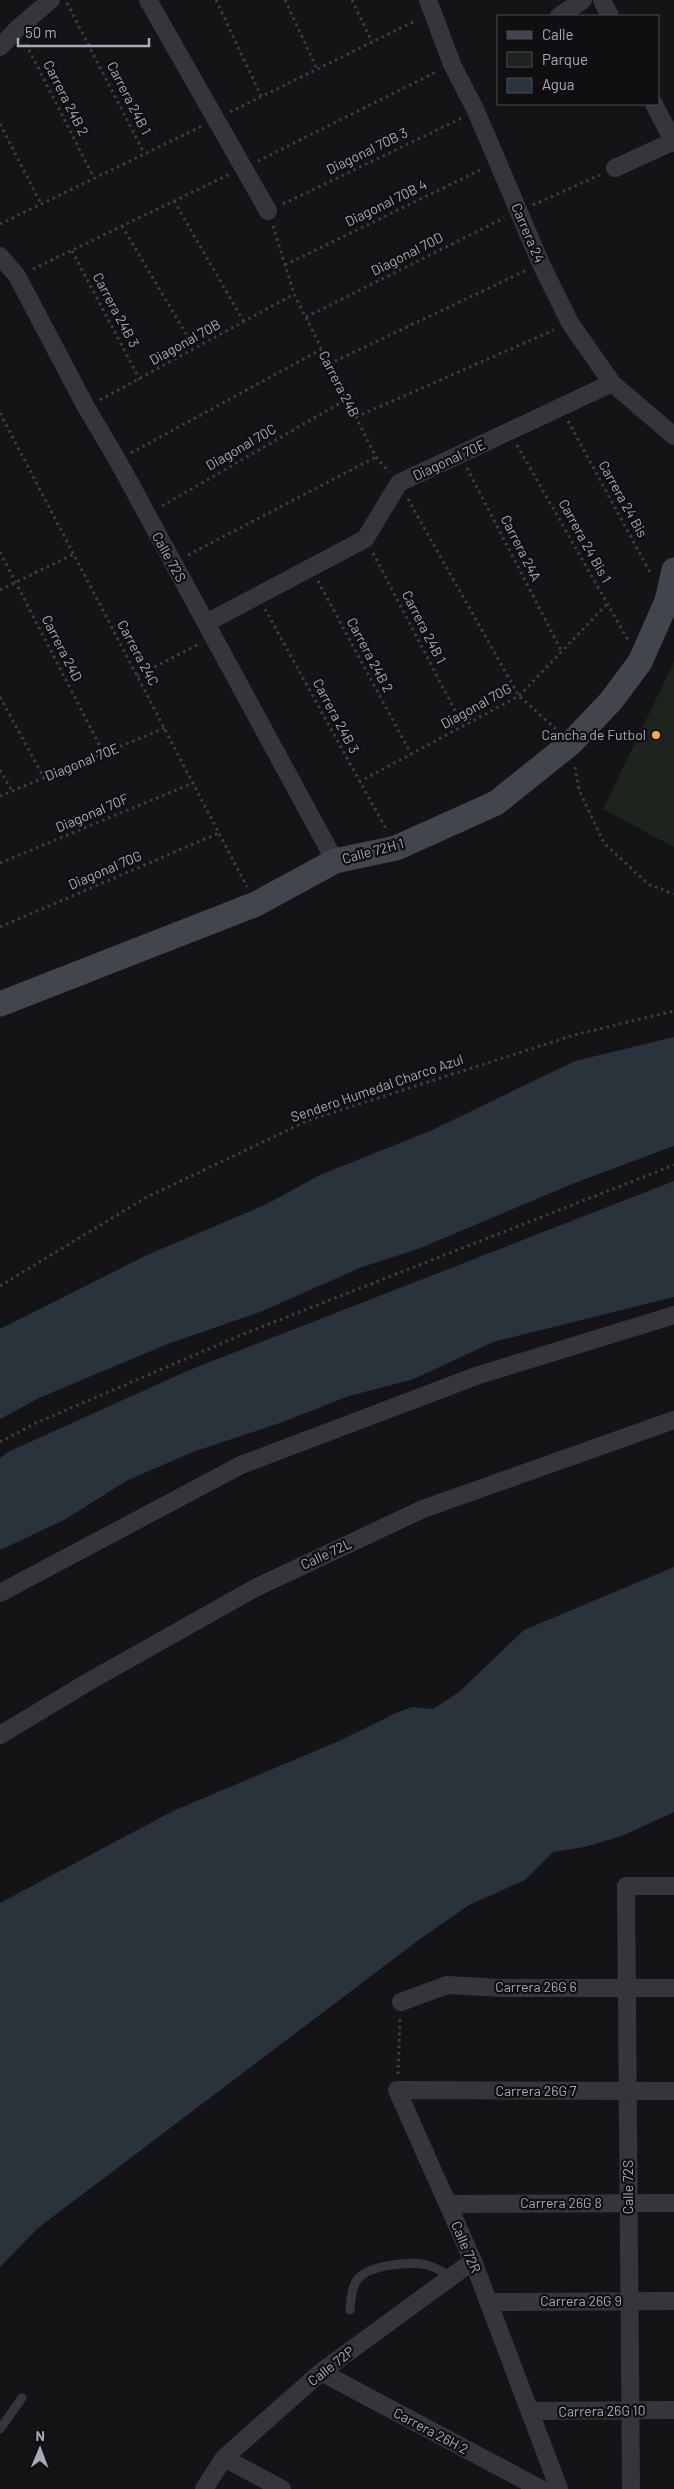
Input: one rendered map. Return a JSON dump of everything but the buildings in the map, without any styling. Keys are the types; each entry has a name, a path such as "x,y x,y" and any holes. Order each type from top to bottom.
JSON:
{"street":[{"path":"0,47 18,28 51,0"},
{"path":"148,0 268,211"},
{"name":"Carrera 24","path":"428,0 452,64 476,111 541,264 570,323 612,383 674,436"},
{"path":"560,15 583,0"},
{"path":"602,0 610,15"},
{"path":"615,168 674,142 655,105"},
{"name":"Calle 72S","path":"0,256 17,276 86,407 118,461 335,861"},
{"name":"Diagonal 70E","path":"366,539 399,483 612,383"},
{"path":"210,630 258,595 366,539"},
{"name":"Calle 72H 1","path":"0,1004 256,904 335,861 396,848 496,803 571,744 611,701 640,662 667,601 674,570"},
{"path":"0,1593 241,1465 476,1376 674,1315"},
{"name":"Calle 72L","path":"0,1736 88,1682 255,1588 414,1513 674,1420"},
{"name":"Calle 72S","path":"631,2489 626,1886 674,1886"},
{"name":"Carrera 26G 6","path":"401,2002 447,1985 502,1988 674,1988"},
{"name":"Carrera 26G 7","path":"398,2090 674,2092"},
{"name":"Calle 72R","path":"398,2090 473,2261 559,2489"},
{"name":"Carrera 26G 8","path":"448,2204 674,2203"},
{"name":"Calle 72P","path":"204,2489 224,2458 321,2372 473,2261"},
{"name":"Carrera 26G 9","path":"488,2302 674,2301"},
{"name":"Carrera 26H 2","path":"321,2372 541,2489"},
{"name":"Carrera 26G 10","path":"530,2411 674,2410"},
{"path":"224,2458 282,2489"}],"lane":[{"path":"350,2310 352,2290 358,2278 377,2268 407,2264 430,2265 451,2277"},
{"path":"0,2429 22,2398"}],"path":[{"name":"Carrera 24B 1","path":"65,0 144,153"},
{"path":"216,0 261,96"},
{"path":"285,0 317,69"},
{"path":"352,0 372,42"},
{"name":"Carrera 24B 2","path":"18,28 94,178"},
{"name":"Diagonal 70B 3","path":"268,211 476,111"},
{"path":"0,124 42,204"},
{"name":"Diagonal 70B 4","path":"285,265 497,162"},
{"name":"Diagonal 70D","path":"306,318 519,211 615,168"},
{"path":"174,200 244,322"},
{"name":"Carrera 24B","path":"268,211 294,294 376,457 399,483 520,696 571,744"},
{"path":"122,226 195,349"},
{"name":"Carrera 24B 3","path":"72,251 140,380"},
{"path":"329,364 541,264"},
{"name":"Diagonal 70B","path":"86,407 140,380 294,294"},
{"path":"356,417 570,323"},
{"path":"118,461 322,349"},
{"name":"Diagonal 70C","path":"146,515 347,399"},
{"name":"Carrera 24 Bis","path":"560,408 667,601"},
{"name":"Carrera 24C","path":"0,413 256,904"},
{"name":"Carrera 24 Bis 1","path":"510,431 640,662"},
{"name":"Carrera 24A","path":"460,455 562,652"},
{"path":"172,563 376,457"},
{"name":"Carrera 24B 1","path":"366,539 462,726"},
{"name":"Carrera 24D","path":"0,552 104,754"},
{"path":"0,590 74,554"},
{"name":"Carrera 24B 2","path":"311,568 410,754"},
{"name":"Carrera 24B 3","path":"258,595 396,848"},
{"name":"Diagonal 70G","path":"359,782 520,696 607,604"},
{"path":"137,676 210,630"},
{"path":"0,697 44,778"},
{"name":"Diagonal 70E","path":"0,796 165,728"},
{"path":"571,744 579,790 604,843 648,884 674,894"},
{"path":"0,770 12,791"},
{"name":"Diagonal 70F","path":"0,863 193,782"},
{"name":"Diagonal 70G","path":"0,926 219,833"},
{"name":"Sendero Humedal Charco Azul","path":"0,1286 146,1198 307,1121 574,1035 674,1011"},
{"path":"0,1442 36,1423 246,1333 674,1166"},
{"path":"398,2090 401,2002"}],"green space":[{"name":"Cancha de Futbol","path":"674,662 674,847 603,809"}],"water":[{"path":"674,1037 674,1146 577,1182 418,1249 362,1267 260,1312 170,1343 39,1398 0,1419 0,1329 147,1255 267,1204 320,1175 430,1131 575,1061"},
{"path":"674,1181 674,1297 493,1342 414,1379 349,1396 280,1423 193,1452 128,1480 64,1520 0,1550 0,1458 10,1451 187,1371"},
{"path":"674,1567 674,1812 622,1836 584,1847 553,1852 525,1880 469,1905 420,1939 38,2228 0,2267 0,1903 173,1811 339,1741 396,1713 412,1707 433,1709 459,1692 524,1630"}],"place":[{"name":"Cancha de Futbol","path":"656,735"}]}
